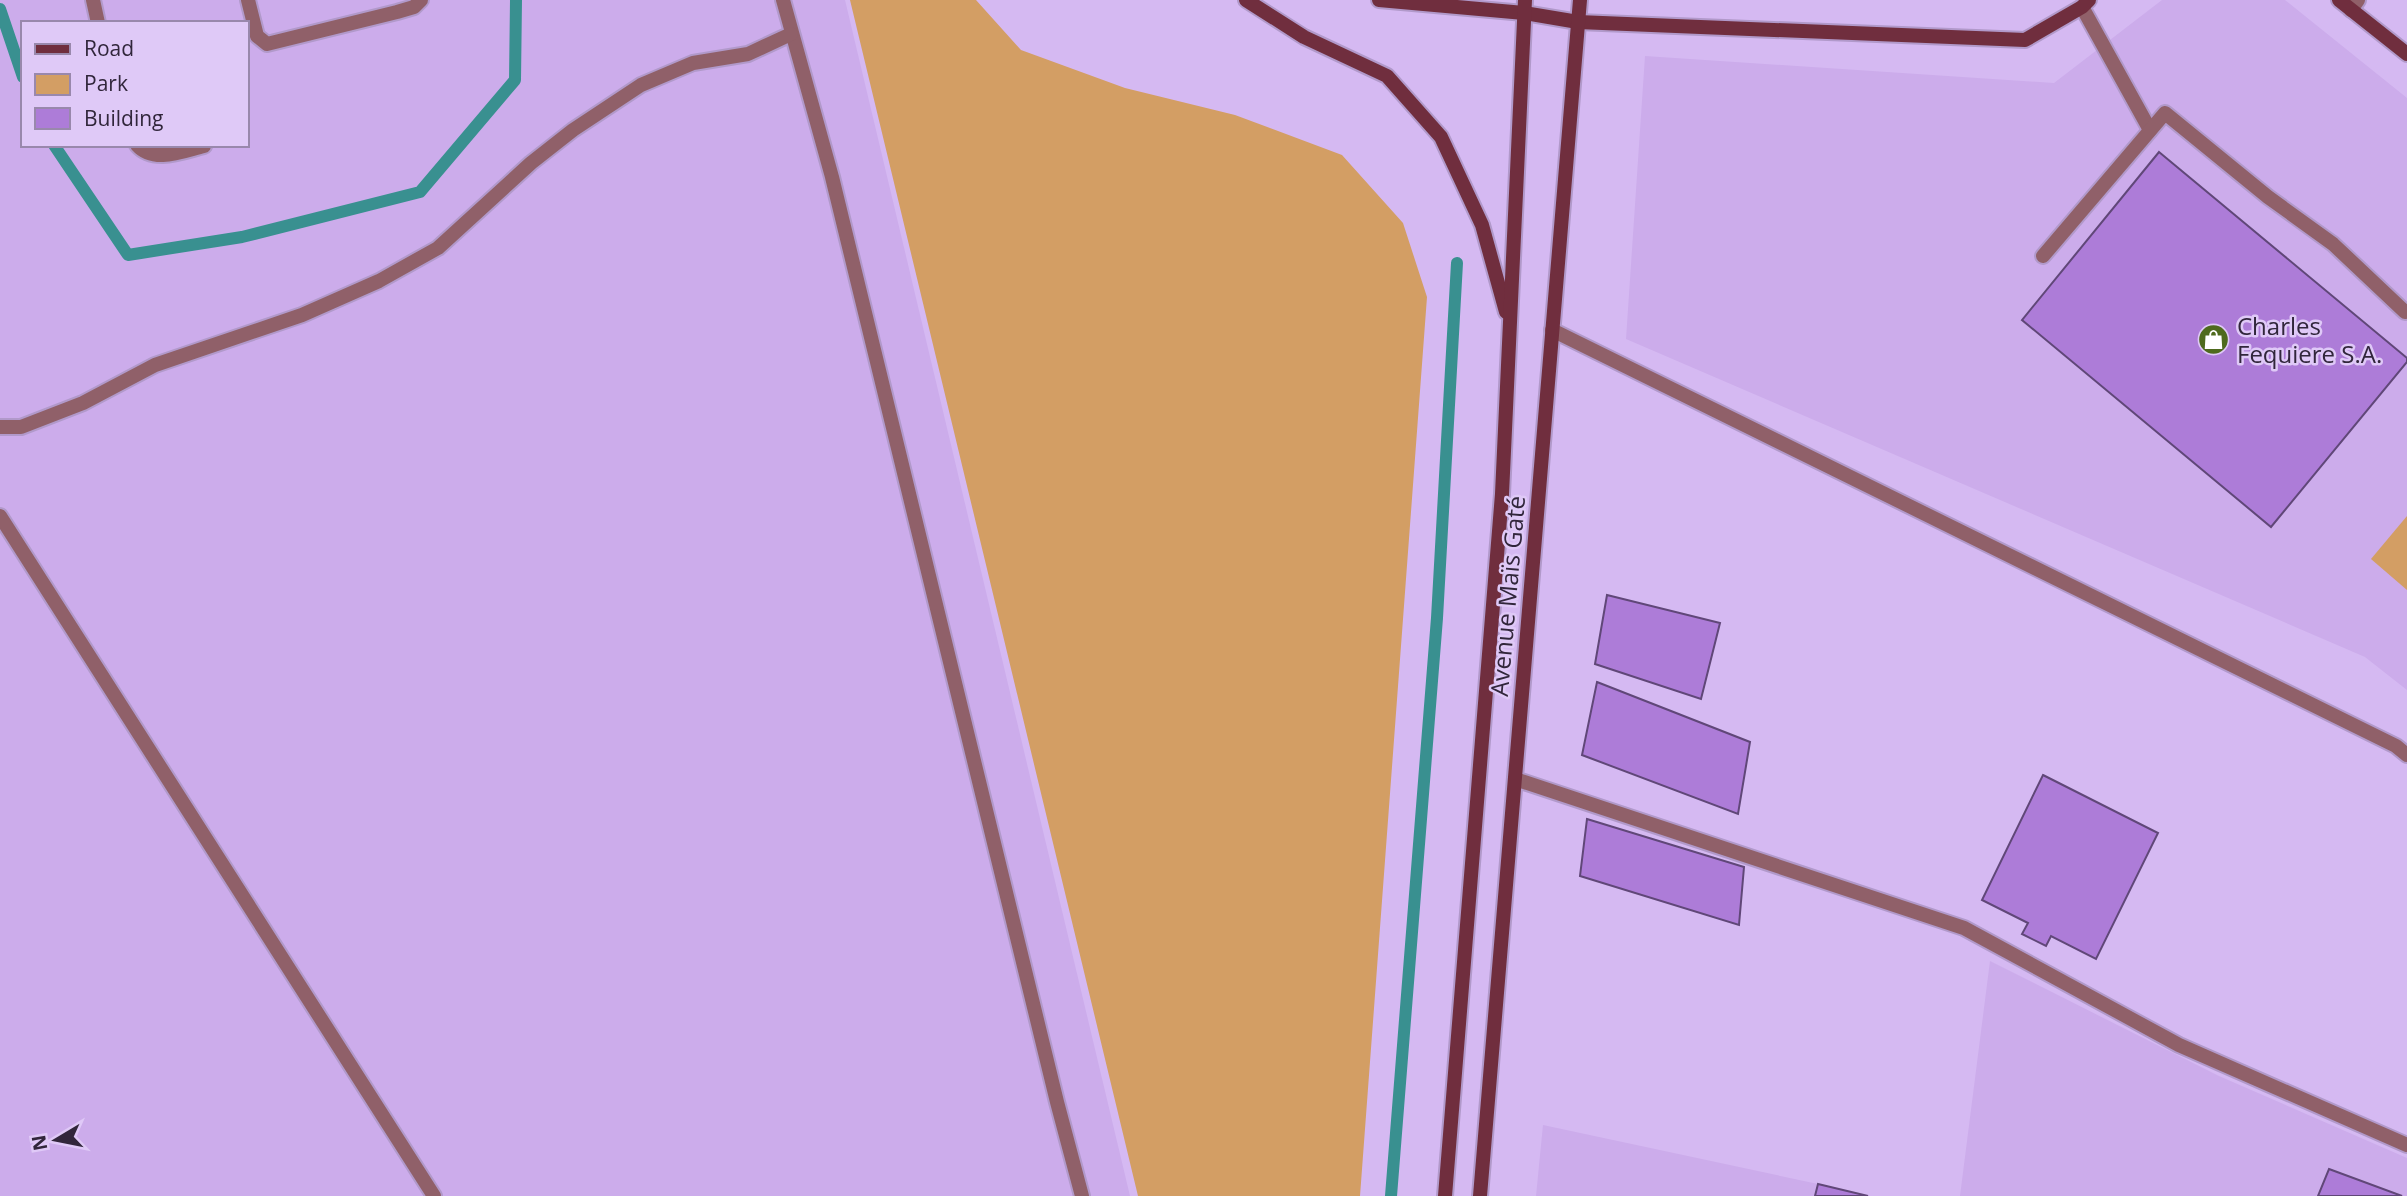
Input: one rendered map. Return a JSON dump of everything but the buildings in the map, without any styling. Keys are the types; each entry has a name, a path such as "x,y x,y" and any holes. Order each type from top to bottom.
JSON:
{"main road":[{"path":"1246,0 1304,37 1387,76 1441,137 1482,225 1510,324"},
{"path":"1379,0 1525,6 1578,22 2025,40 2086,4"},
{"name":"Avenue Maïs Gaté","path":"1480,1196 1580,0"},
{"path":"2339,0 2355,5 2407,54"},
{"name":"Avenue Maïs Gaté","path":"1445,1196 1502,495 1525,6"}],"lane":[{"path":"93,0 98,21"},
{"path":"248,0 257,36 267,44 397,12 414,6 421,0"},
{"path":"783,0 832,177 1053,1088 1082,1196"},
{"path":"2086,4 2150,130"},
{"path":"0,427 21,427 83,402 155,365 302,315 379,281 438,248 531,163 573,130 641,85 694,63 748,54 791,34"},
{"path":"2043,256 2165,113 2268,197 2333,244 2405,312"},
{"path":"139,147 143,152 163,156 200,147"},
{"path":"1552,330 2396,746 2407,755"},
{"path":"0,516 434,1196"},
{"path":"1516,779 1964,928 2179,1045 2407,1145"}],"shaded area":[{"path":"0,0 845,0 1130,1196 0,1196"},
{"path":"2162,0 2285,0 2407,98 2407,690 2365,657 1626,339 1645,56 2054,83"},
{"path":"1990,961 2219,1076 2407,1158 2407,1196 1960,1196"},
{"path":"1543,1125 1818,1184 1868,1196 1536,1196"}],"green space":[{"path":"850,0 976,0 1021,50 1125,88 1235,115 1342,155 1403,223 1427,297 1360,1196 1138,1196"},
{"path":"2407,516 2407,590 2371,559"}],"waterway":[{"path":"55,147 128,255 242,237 420,192 515,80 516,0"},
{"path":"0,9 21,71"},
{"path":"1391,1196 1437,618 1457,263"}],"place":[{"name":"Charles Fequiere S.A.","path":"2214,339"}]}
